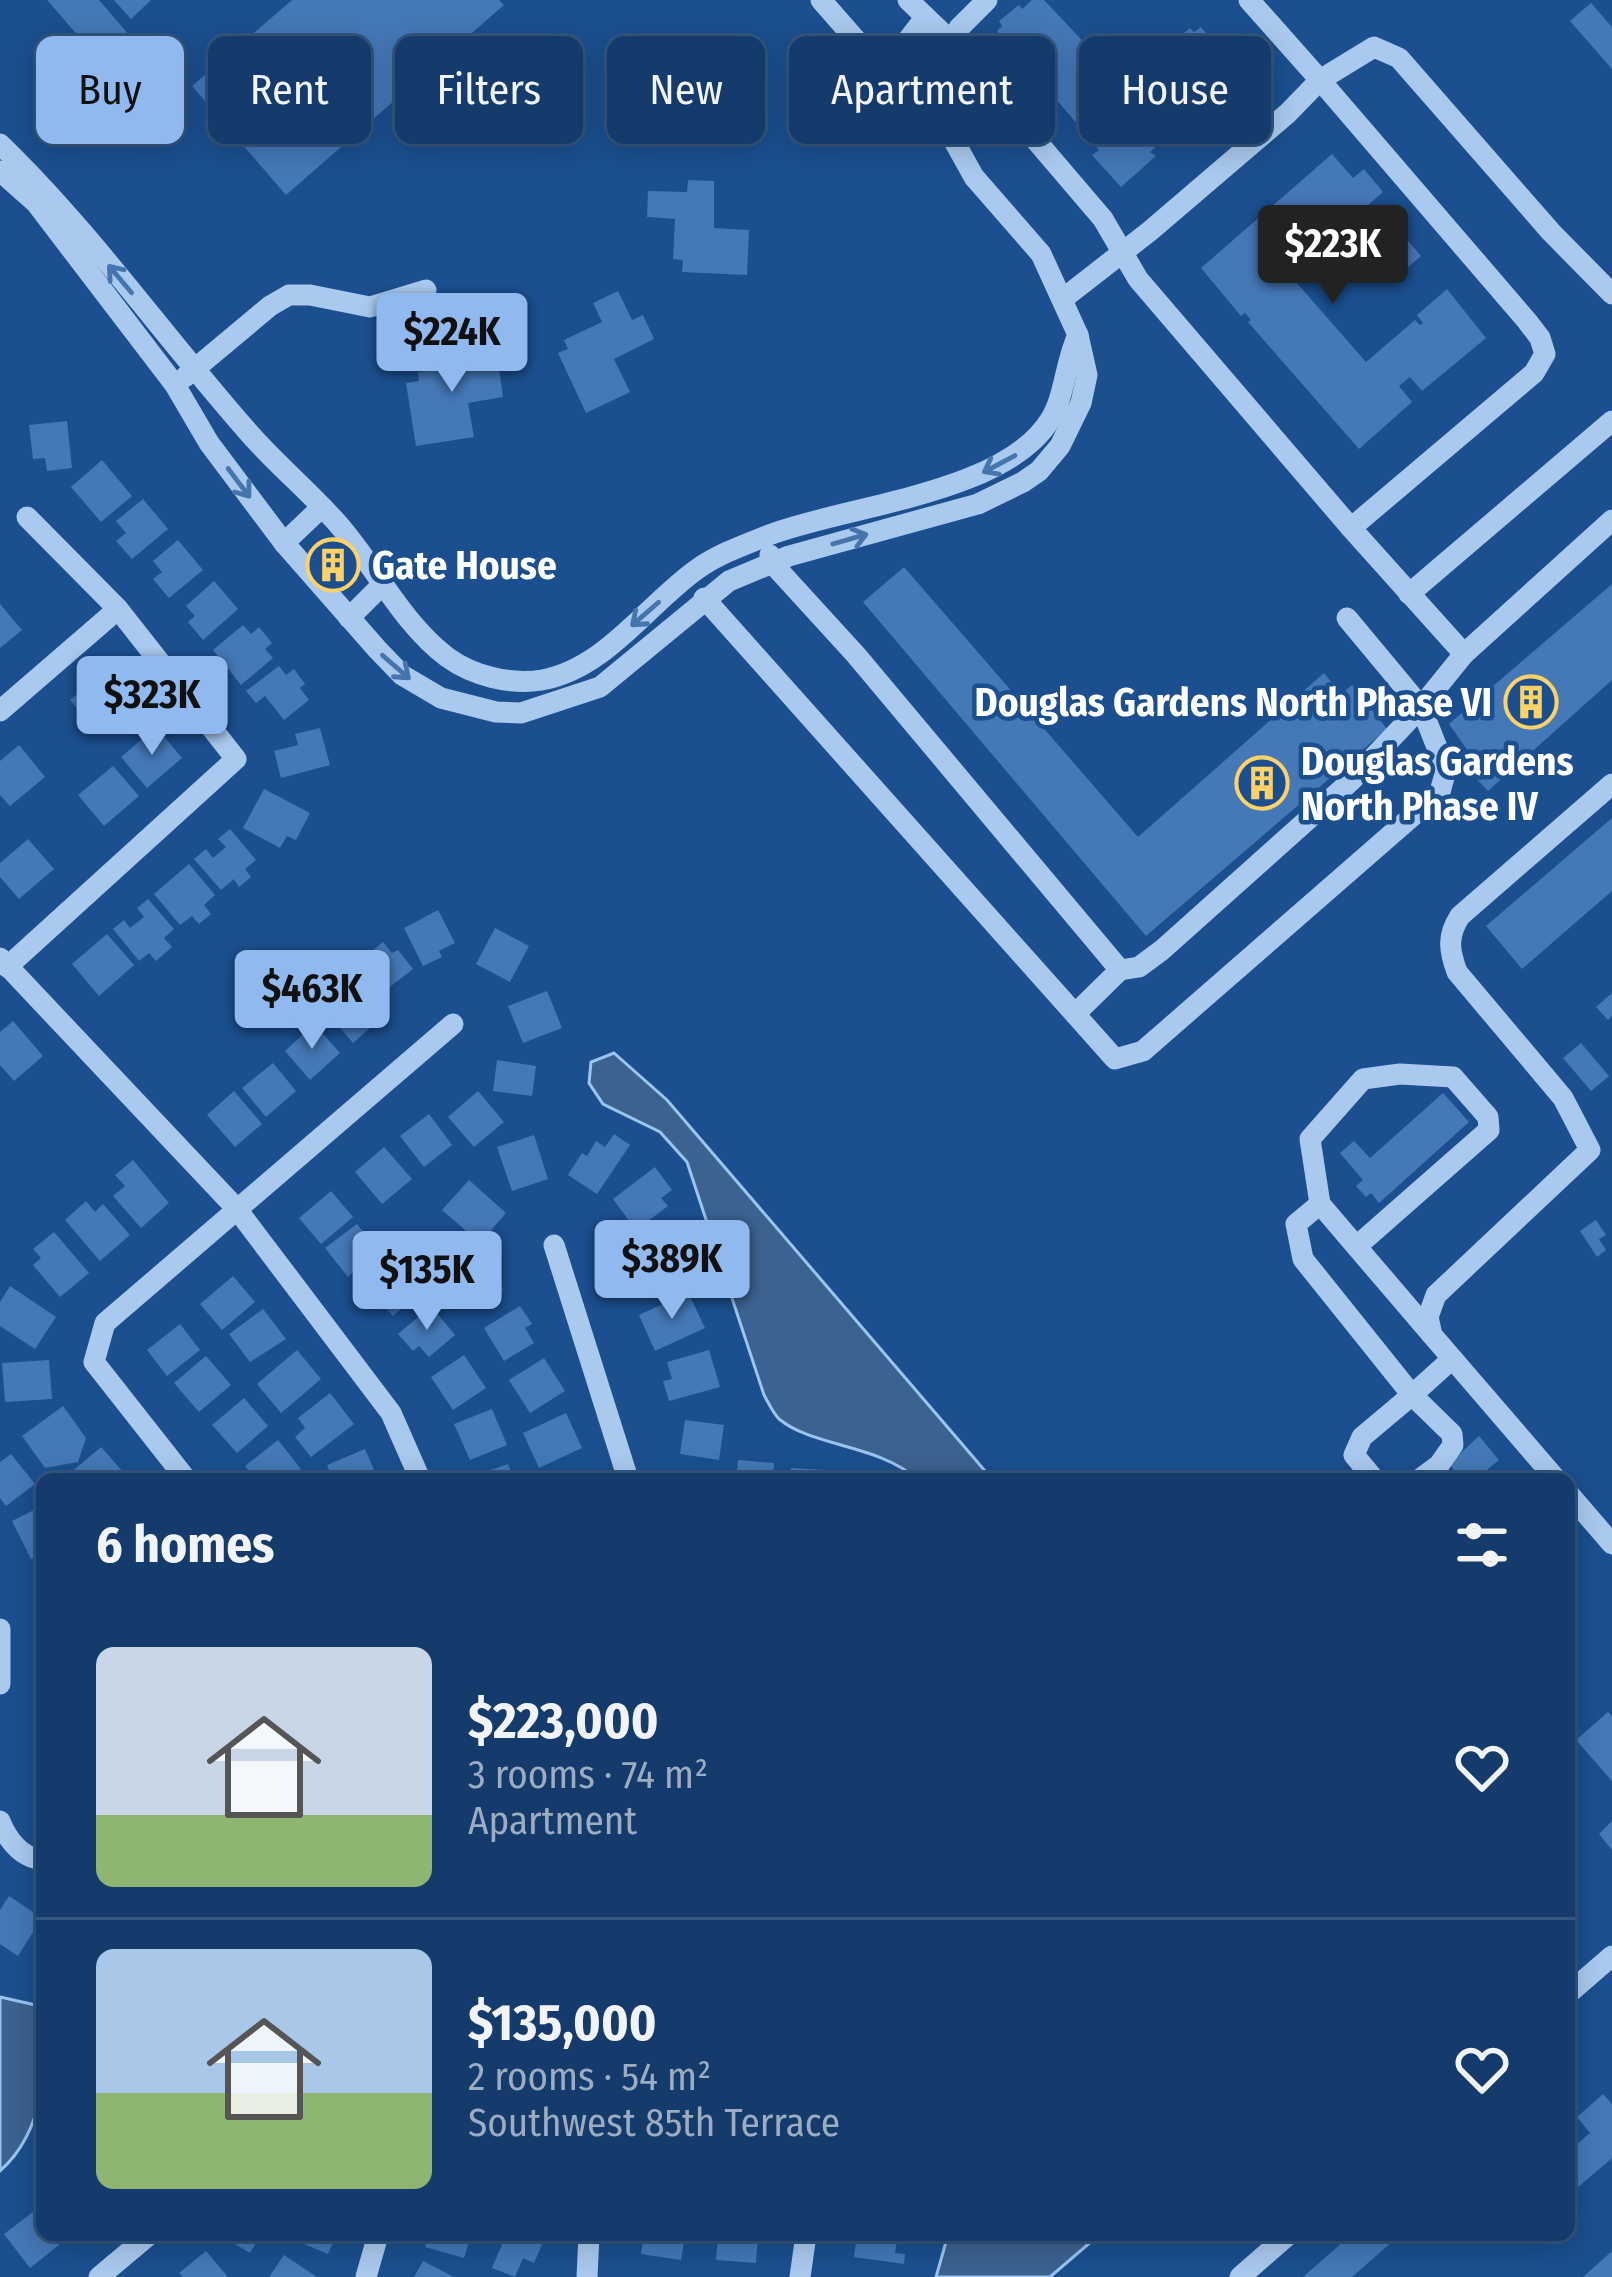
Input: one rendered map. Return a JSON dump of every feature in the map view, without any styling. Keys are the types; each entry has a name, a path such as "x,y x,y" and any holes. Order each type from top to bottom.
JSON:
{"street":[{"path":"821,0 877,64 893,59 925,18"},
{"path":"908,0 945,36"},
{"path":"955,36 987,0"},
{"path":"1250,0 1528,321 1545,354 1534,373 1351,528"},
{"path":"1064,298 1288,112 1319,80 1374,47 1399,58 1551,232 1612,294"},
{"path":"0,144 249,433 364,554 382,585 446,656 474,672 518,681 562,673 606,648 716,557 764,537 969,478 1057,430"},
{"path":"0,171 36,203 175,385 209,443 284,543 402,674 441,698 496,712 521,713 600,687 729,581 772,563 992,498 1039,471 1057,430 1066,359 1078,335 1041,254 952,144"},
{"path":"1039,144 1103,219 1138,279 1464,654"},
{"path":"175,385 289,295 370,307 426,290"},
{"path":"1409,594 1612,422"},
{"path":"284,543 322,507"},
{"path":"28,517 118,609 236,760 3,963 236,1208 391,1413 417,1473"},
{"path":"1075,1014 1120,970 1139,967 1162,950 1351,781 1464,654 1612,520"},
{"path":"764,537 772,563 1120,970"},
{"path":"349,618 382,585"},
{"path":"704,598 1115,1059 1143,1051 1440,792 1447,770 1421,707 1347,618"},
{"path":"0,710 118,609"},
{"path":"562,673 572,700"},
{"path":"1432,1335 1428,1317 1436,1295 1590,1150 1563,1098 1457,972 1450,932 1460,916 1612,784"},
{"path":"181,1473 94,1362 106,1323 453,1024"},
{"path":"1357,1246 1490,1130 1488,1117 1453,1077 1400,1074 1363,1079 1310,1139 1320,1204 1551,1473"},
{"path":"1320,1204 1295,1223 1303,1259 1412,1394 1452,1434 1453,1445 1426,1473"},
{"path":"554,1245 626,1473"},
{"path":"1369,1473 1354,1455 1362,1437 1452,1359"},
{"path":"1575,1502 1612,1544"},
{"path":"0,1629 0,1684"},
{"path":"0,1821 6,1837 36,1859"},
{"path":"1575,1989 1612,1956"},
{"path":"99,2277 142,2241"},
{"path":"366,2277 376,2241"},
{"path":"587,2277 590,2241"},
{"path":"800,2277 805,2241"},
{"path":"1240,2277 1281,2241"}],"water":[{"path":"614,1053 667,1100 987,1473 908,1473 883,1459 809,1435 777,1417 764,1395 687,1162 660,1132 603,1104 589,1083 591,1062"},
{"path":"0,1997 36,2005 36,2112 15,2155 0,2171"},
{"path":"946,2241 1092,2241 1050,2277 936,2277"}],"building":[{"path":"47,0 99,0 130,36 78,36"},
{"path":"114,0 151,0 131,19"},
{"path":"292,0 499,0 504,5 468,36 395,36 395,100 371,121 371,36 250,36"},
{"path":"1032,0 1044,0 1079,37 1079,126 1055,98 1055,36 1001,36 997,31 1002,26 999,21 1019,5 1022,9"},
{"path":"1591,3 1612,27 1612,69 1570,21"},
{"path":"1201,27 1209,36 1181,36 1190,28 1194,32"},
{"path":"208,72 208,105 192,86"},
{"path":"242,144 345,144 286,195"},
{"path":"1094,144 1159,144 1150,152 1156,156 1121,187 1092,155 1099,150"},
{"path":"1332,154 1353,178 1364,169 1383,192 1289,274 1366,362 1415,320 1423,323 1417,315 1447,289 1486,338 1422,391 1410,377 1399,386 1412,402 1359,449 1201,268"},
{"path":"688,180 714,181 714,228 749,230 747,275 682,272 683,260 673,259 675,219 647,217 648,191 687,192"},
{"path":"1398,229 1421,256 1394,279 1371,253"},
{"path":"618,291 632,320 643,315 654,339 614,359 630,392 586,413 558,353 568,349 564,340 602,322 593,303"},
{"path":"482,338 487,370 499,368 503,397 468,403 474,437 416,446 406,383 419,381 418,372 458,366 454,342"},
{"path":"67,421 72,468 47,471 45,458 33,459 29,425"},
{"path":"102,460 132,496 101,522 71,487"},
{"path":"143,499 168,529 132,559 116,541 126,533 116,521"},
{"path":"178,540 203,570 169,598 153,579 162,572 153,561"},
{"name":"Gate House","path":"348,544 360,557 333,583 316,563 334,548 337,552"},
{"name":"Douglas Gardens North Phase IV","path":"904,567 1138,837 1324,673 1341,694 1352,685 1387,729 1146,936 863,602"},
{"path":"214,581 238,609 203,640 188,622 195,616 186,606"},
{"name":"Douglas Gardens North Phase VI","path":"1612,584 1612,680 1488,791 1459,760 1468,751 1449,724"},
{"path":"0,604 22,630 0,648"},
{"path":"243,625 251,634 259,627 272,643 265,649 273,658 241,685 213,650"},
{"path":"279,666 286,675 294,669 309,700 284,720 265,696 256,703 246,691"},
{"path":"106,669 132,701 122,709 128,717 114,729 108,721 96,731 70,700 81,691 88,698 101,687 94,679"},
{"path":"156,727 182,758 147,788 121,757"},
{"path":"320,728 330,765 281,778 274,751 298,745 295,734"},
{"path":"19,745 45,777 10,806 0,795 0,761"},
{"path":"113,766 139,796 104,826 78,795"},
{"path":"264,789 310,813 296,840 287,836 280,848 243,828"},
{"path":"1612,818 1612,891 1522,969 1486,926"},
{"path":"230,829 256,860 245,869 251,877 239,887 234,879 221,890 194,859 206,849 213,858 226,847 218,839"},
{"path":"28,839 54,869 19,899 0,877 0,863"},
{"path":"189,864 215,895 204,905 211,914 199,924 192,916 180,925 154,894"},
{"path":"148,899 174,929 164,938 172,947 156,961 149,953 139,961 113,929 124,920 130,928 144,917 137,908"},
{"path":"438,910 455,943 439,951 442,957 423,966 404,928"},
{"path":"495,928 529,946 510,982 476,964"},
{"path":"107,934 134,965 99,996 72,964"},
{"path":"383,942 392,953 398,950 413,969 382,993 358,962"},
{"path":"355,986 382,1017 353,1043 326,1011"},
{"path":"547,991 562,1028 523,1043 508,1006"},
{"path":"1612,993 1612,1016 1608,1020 1596,1007"},
{"path":"13,1021 43,1056 14,1081 0,1065 0,1032"},
{"path":"314,1024 340,1053 310,1080 285,1051"},
{"path":"1581,1043 1609,1076 1591,1091 1563,1058"},
{"path":"497,1060 536,1066 532,1096 493,1091"},
{"path":"273,1063 296,1091 266,1117 242,1088"},
{"path":"234,1091 262,1124 235,1147 207,1115"},
{"path":"478,1091 504,1122 474,1147 448,1117"},
{"path":"1443,1093 1469,1122 1379,1203 1371,1193 1366,1197 1356,1186 1363,1180 1340,1153 1354,1141 1370,1158"},
{"path":"429,1114 452,1145 424,1167 400,1136"},
{"path":"614,1134 630,1145 597,1194 568,1175 582,1153 587,1156 596,1141 605,1147"},
{"path":"534,1135 548,1179 512,1191 497,1147"},
{"path":"384,1147 412,1179 382,1204 355,1172"},
{"path":"133,1160 169,1203 141,1228 113,1196 125,1186 115,1175"},
{"path":"655,1167 672,1190 661,1198 668,1206 636,1230 613,1199"},
{"path":"469,1180 506,1213 480,1243 442,1210"},
{"path":"331,1191 353,1217 321,1244 299,1218"},
{"path":"86,1201 95,1212 103,1204 130,1235 100,1261 65,1220"},
{"path":"1596,1220 1606,1235 1599,1239 1606,1250 1597,1257 1580,1231"},
{"path":"357,1224 386,1260 364,1277 357,1269 348,1277 325,1248"},
{"path":"54,1232 89,1273 60,1297 33,1265 41,1258 33,1249"},
{"path":"661,1241 682,1271 646,1297 632,1277 642,1270 635,1260"},
{"path":"495,1259 503,1291 460,1301 452,1269"},
{"path":"395,1264 420,1292 393,1316 383,1305 378,1310 362,1292"},
{"path":"233,1276 255,1302 222,1330 200,1304"},
{"path":"10,1286 56,1317 35,1349 0,1326 0,1302"},
{"path":"688,1292 705,1328 655,1351 639,1315"},
{"path":"431,1306 455,1335 429,1357 419,1346 413,1351 398,1334"},
{"path":"520,1306 532,1324 525,1328 534,1343 504,1361 484,1328"},
{"path":"263,1309 286,1339 250,1362 229,1334"},
{"path":"180,1324 200,1350 167,1376 147,1350"},
{"path":"297,1350 321,1379 281,1413 257,1384"},
{"path":"709,1350 720,1387 669,1401 663,1381 672,1379 667,1362"},
{"path":"464,1355 486,1388 453,1410 431,1377"},
{"path":"206,1356 231,1385 199,1412 174,1383"},
{"path":"544,1358 565,1391 530,1413 509,1380"},
{"path":"49,1360 52,1399 5,1402 2,1363"},
{"path":"330,1393 354,1424 311,1457 295,1437 305,1428 298,1418"},
{"path":"244,1398 268,1426 237,1453 212,1425"},
{"path":"63,1406 86,1438 78,1462 45,1468 22,1436"},
{"path":"492,1409 507,1445 470,1460 454,1424"},
{"path":"566,1413 582,1448 539,1468 523,1433"},
{"path":"685,1420 724,1425 719,1460 680,1454"},
{"path":"1479,1436 1499,1460 1483,1473 1457,1473 1449,1464"},
{"path":"278,1440 301,1469 250,1473 245,1466"},
{"path":"101,1447 124,1473 70,1473"},
{"path":"365,1449 375,1473 330,1473 327,1465"},
{"path":"11,1454 35,1484 6,1506 0,1498 0,1462"},
{"path":"738,1460 774,1463 773,1473 737,1473"},
{"path":"508,1464 512,1473 482,1473"},
{"path":"791,1468 826,1470 826,1473 791,1473"},
{"path":"36,1509 36,1556 31,1559 12,1521"},
{"path":"1608,1712 1612,1716 1612,1781 1576,1740"},
{"path":"1612,1821 1612,1850 1599,1834"},
{"path":"9,1896 36,1914 36,1928 18,1956 0,1944 0,1910"},
{"path":"1603,2094 1612,2104 1612,2158 1575,2190 1575,2146 1590,2133 1577,2117"},
{"path":"33,2212 36,2241 59,2245 30,2268 4,2234"},
{"path":"230,2241 257,2241 250,2253"},
{"path":"297,2241 333,2241 328,2254"},
{"path":"426,2241 469,2241 464,2258 425,2247"},
{"path":"503,2241 543,2241 534,2263 523,2258 515,2277 492,2268"},
{"path":"643,2241 684,2241 681,2260 641,2254"},
{"path":"718,2241 758,2241 756,2263 716,2260"},
{"path":"856,2241 897,2241 895,2253 905,2254 904,2264 854,2257"},
{"path":"1344,2241 1393,2241 1352,2277 1303,2277"},
{"path":"206,2251 228,2277 183,2277 179,2273"},
{"path":"1612,2251 1612,2277 1583,2277"},
{"path":"284,2255 317,2277 269,2277"},
{"path":"423,2261 454,2277 414,2277"}],"place":[{"name":"Gate House","path":"333,565"},
{"name":"Douglas Gardens North Phase VI","path":"1531,702"},
{"name":"Douglas Gardens North Phase IV","path":"1262,783"}]}
